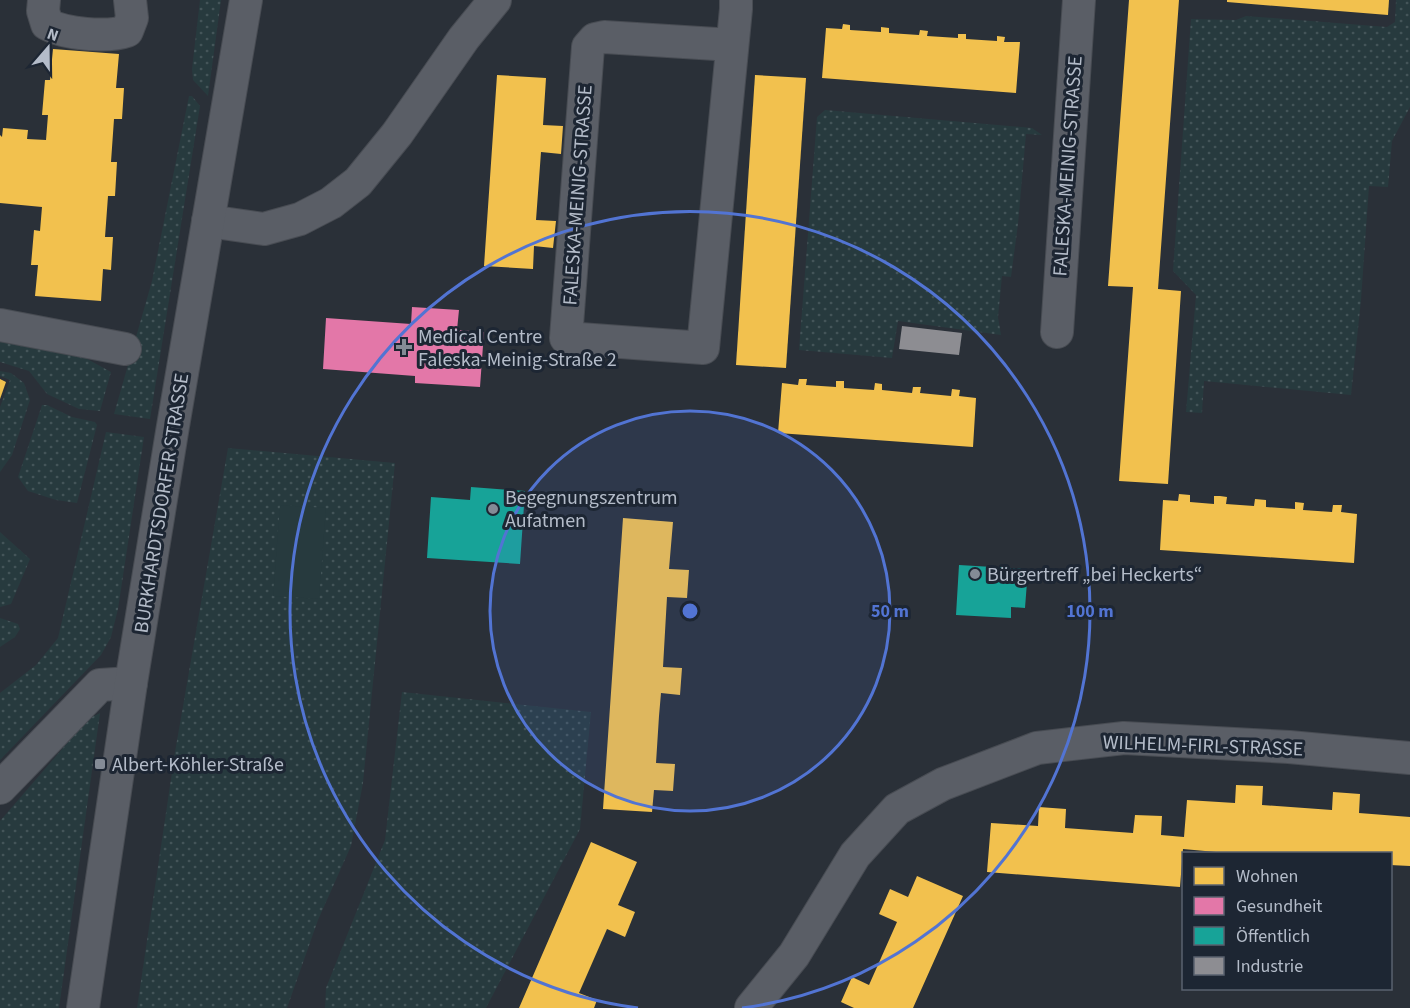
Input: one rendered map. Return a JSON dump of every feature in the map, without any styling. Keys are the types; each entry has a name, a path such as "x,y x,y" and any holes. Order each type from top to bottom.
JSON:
{"street":[{"path":"44,0 43,11 47,24 58,30 116,35 127,31 130,24 132,18 130,0"},
{"name":"BURKHARDTSDORFER STRASSE","path":"83,1008 132,683 246,0"},
{"path":"208,221 264,229 300,219 331,203 358,182 397,134 464,38 495,0"},
{"name":"FALESKA-MEINIG-STRASSE","path":"732,45 604,37 595,39 588,47 566,338 703,348 732,45 736,0"},
{"name":"FALESKA-MEINIG-STRASSE","path":"1057,332 1079,0"},
{"path":"0,325 125,349"},
{"path":"0,788 100,685 132,683"},
{"name":"WILHELM-FIRL-STRASSE","path":"751,1008 794,955 855,855 897,810 943,784 1026,752 1047,746 1124,738 1289,747 1410,758"}],"green space":[{"path":"200,0 221,0 208,96 193,80 192,69"},
{"path":"1396,0 1410,0 1410,107 1392,141 1388,187 1369,186 1361,300 1351,395 1204,381 1202,413 1186,412 1196,295 1173,271 1191,19 1236,20 1246,16 1387,27 1395,22"},
{"path":"189,96 192,96 200,106 150,419 114,414 152,281"},
{"path":"825,110 1032,128 1042,135 1026,134 1011,277 1002,276 998,317 1001,335 898,321 892,358 799,350 817,117"},
{"path":"0,330 80,355 111,372 100,411 79,409 47,394 29,371 0,362"},
{"path":"0,371 11,373 24,383 30,400 12,455 0,472 0,407 10,380 0,376"},
{"path":"42,405 47,405 72,417 95,422 97,425 77,503 56,500 28,491 18,477"},
{"path":"106,432 144,437 118,609 111,637 101,655 0,760 0,693 36,665 58,638"},
{"path":"228,448 395,463 363,783 351,846 318,920 287,1008 137,1008 175,752"},
{"path":"280,505 326,508 319,599 273,596"},
{"path":"0,532 30,559 11,604 0,607"},
{"path":"0,618 18,624 20,629 15,637 0,647"},
{"path":"402,692 591,712 580,829 486,1008 325,1008 326,988 385,840"},
{"path":"100,713 59,1008 0,1008 0,821 88,719"}],"building: Wohnen":[{"path":"1129,0 1179,0 1158,289 1181,291 1168,484 1119,481 1133,287 1108,286"},
{"path":"1227,0 1389,0 1388,15 1227,2"},
{"path":"843,24 850,25 850,30 881,32 881,27 889,28 889,33 919,35 920,30 928,31 927,36 958,38 958,34 966,34 966,39 997,41 997,36 1005,37 1004,42 1020,42 1016,93 822,78 826,28 842,29"},
{"path":"53,49 119,54 116,88 124,88 122,119 114,119 111,162 117,162 115,196 108,196 105,237 113,237 111,270 103,269 101,301 35,296 38,265 31,265 34,230 40,231 42,207 0,203 0,135 2,137 3,128 28,130 27,139 46,140 48,115 42,115 45,80 50,80"},
{"path":"497,75 546,78 543,125 563,126 561,154 541,152 536,220 556,221 553,248 534,246 533,269 484,266"},
{"path":"755,75 806,78 786,368 736,365"},
{"path":"0,379 6,382 0,399"},
{"path":"799,379 807,379 806,385 836,387 836,381 844,381 844,388 874,390 875,383 882,384 882,390 912,393 913,387 921,387 920,393 951,396 952,389 960,390 959,396 976,398 973,447 778,433 782,383 798,385"},
{"path":"1179,494 1190,495 1190,502 1214,504 1214,496 1220,496 1227,497 1226,504 1254,506 1255,499 1266,500 1266,507 1295,509 1295,502 1304,503 1303,510 1332,512 1333,505 1342,505 1341,512 1357,514 1354,563 1160,550 1163,500 1178,501"},
{"path":"623,518 673,522 669,569 689,570 687,598 667,597 663,667 682,668 680,695 661,693 659,716 656,763 675,764 673,791 654,790 652,812 603,809"},
{"path":"1236,785 1263,786 1262,805 1332,810 1333,792 1360,794 1359,813 1410,817 1410,866 1392,865 1392,852 1216,852 1183,849 1180,887 987,872 991,823 1038,826 1039,807 1066,809 1065,828 1133,833 1135,815 1162,816 1161,835 1184,837 1187,800 1235,803"},
{"path":"591,842 637,862 618,905 635,912 625,937 607,929 579,993 597,1000 594,1008 519,1008"},
{"path":"917,876 963,896 913,1008 854,1008 841,1002 852,977 869,985 897,922 879,914 890,889 908,897"}],"building: Gesundheit":[{"name":"Medical Centre Faleska-Meinig-Straße 2","path":"412,307 459,310 457,330 484,332 480,387 415,383 415,376 323,369 326,318 411,324"}],"building: Öffentlich":[{"path":"471,487 525,491 520,564 427,558 431,497 470,500"},
{"path":"959,565 1028,569 1025,608 1011,607 1011,618 956,615"}],"building: Industrie":[{"path":"902,326 962,333 959,355 899,349"}],"place":[{"name":"Medical Centre Faleska-Meinig-Straße 2","path":"404,347"},
{"name":"Begegnungszentrum Aufatmen","path":"493,509"},
{"name":"Bürgertreff „bei Heckerts“","path":"975,574"},
{"name":"Albert-Köhler-Straße","path":"100,764"}]}
